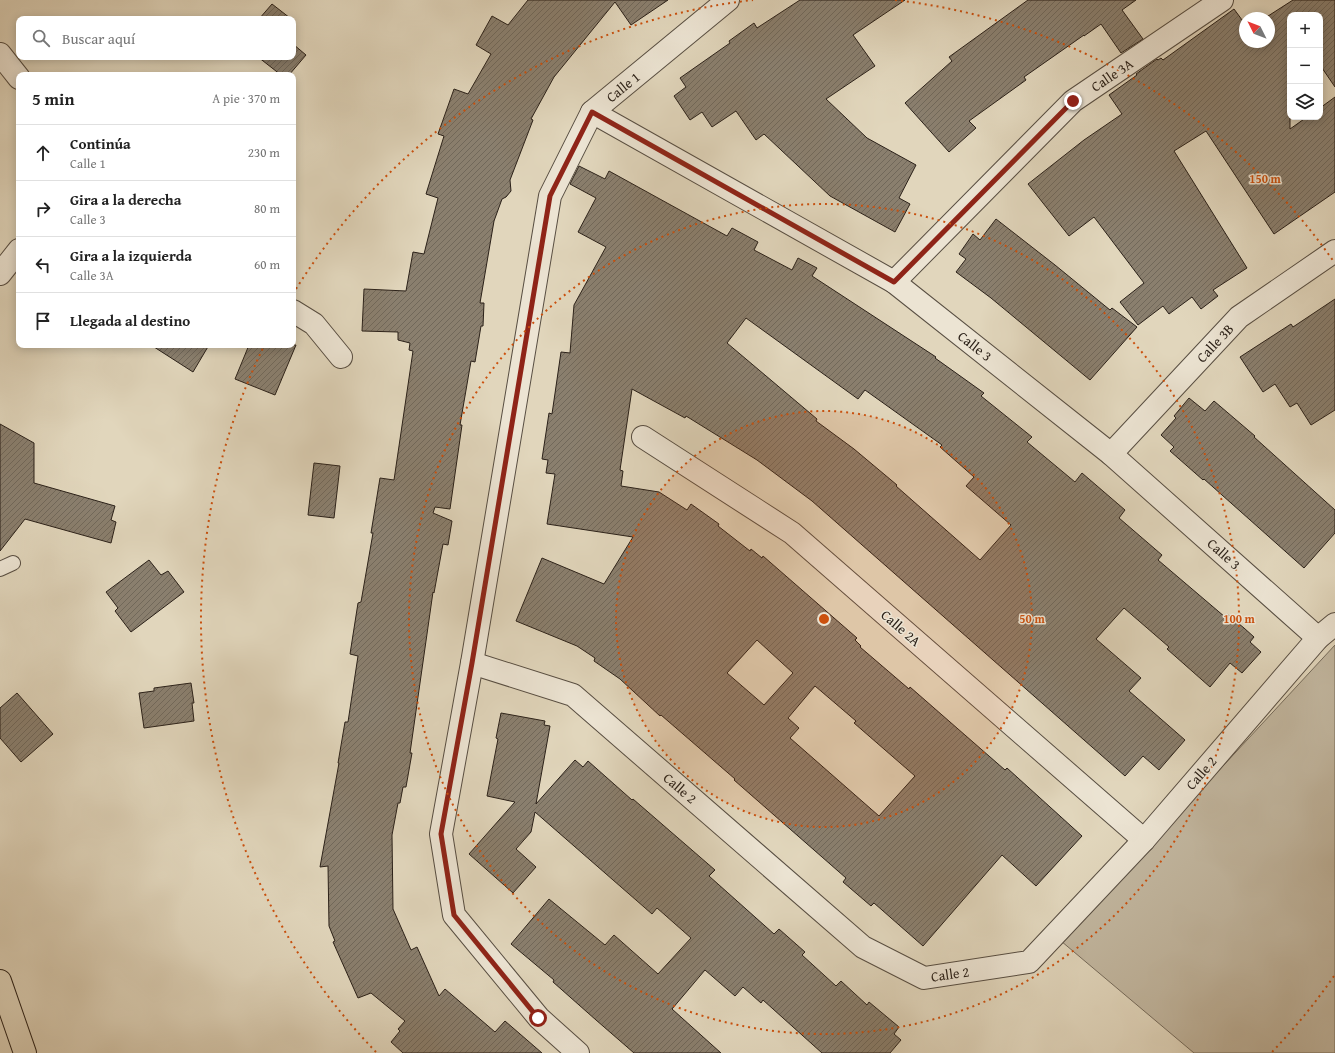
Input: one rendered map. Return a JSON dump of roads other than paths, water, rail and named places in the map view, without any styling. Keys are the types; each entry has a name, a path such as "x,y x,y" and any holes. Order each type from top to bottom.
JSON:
{"highway":[{"path":"0,981 25,1053"}],"street":[{"name":"Calle 1","path":"578,1053 538,1018 454,915 441,834 472,663 550,196 592,112 728,0"},
{"name":"Calle 3A","path":"894,282 1073,101 1222,0"},
{"path":"0,54 16,74"},
{"name":"Calle 3","path":"592,112 894,282 1111,454 1318,638"},
{"name":"Calle 3B","path":"1111,454 1239,317 1335,251"},
{"path":"0,274 16,254"},
{"path":"296,313 314,324 341,357"},
{"name":"Calle 2A","path":"643,437 792,533 1144,840"},
{"name":"Calle 2","path":"472,663 573,695 863,947 924,978 1029,962 1144,840 1318,638 1335,624"}]}
